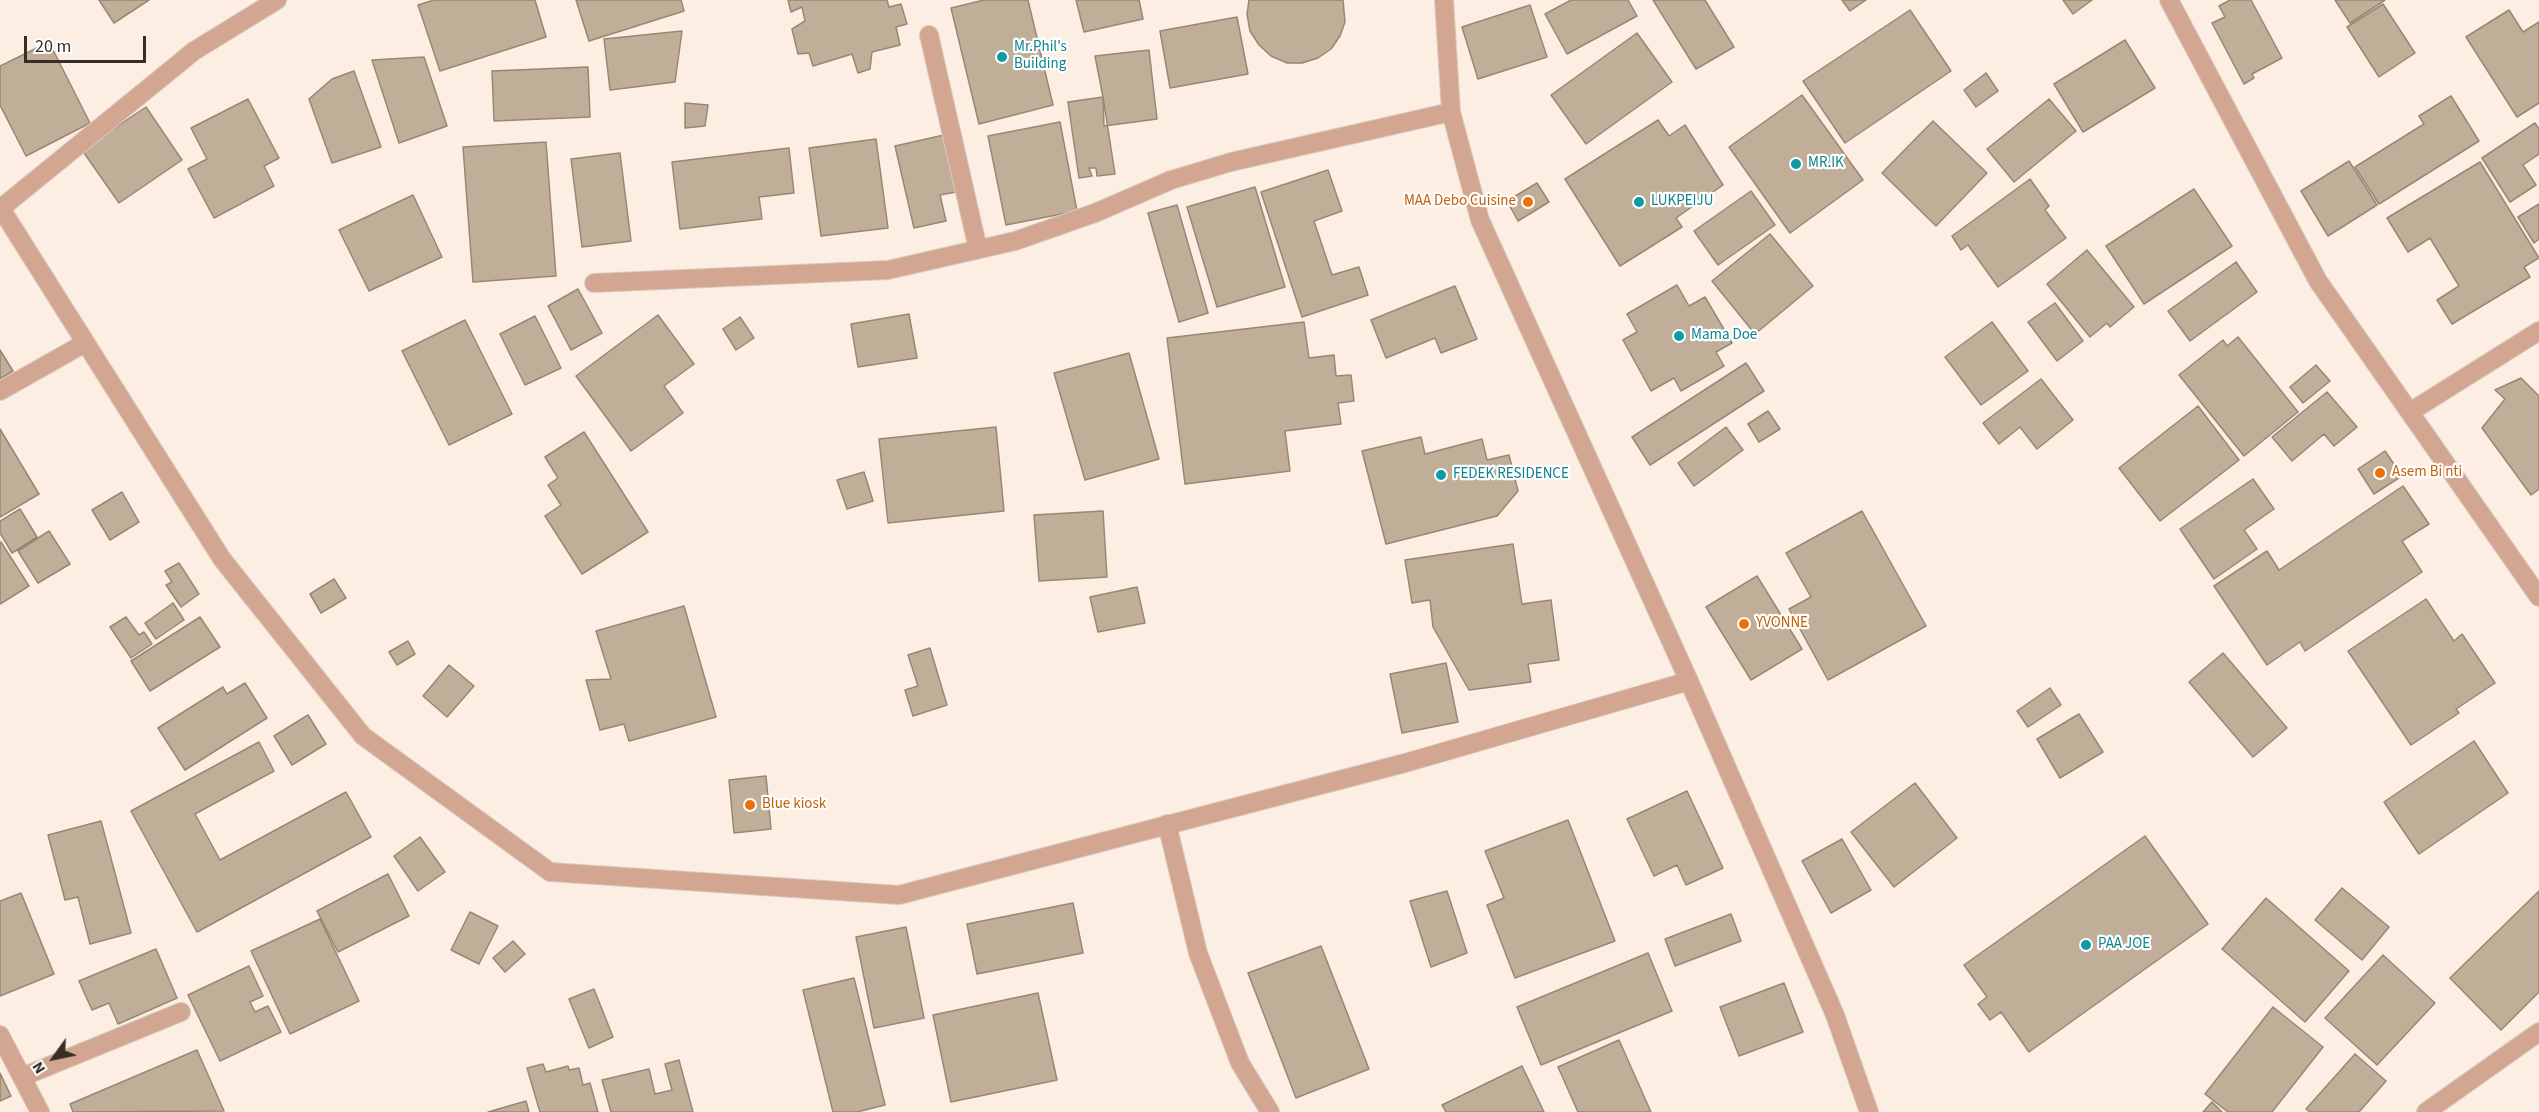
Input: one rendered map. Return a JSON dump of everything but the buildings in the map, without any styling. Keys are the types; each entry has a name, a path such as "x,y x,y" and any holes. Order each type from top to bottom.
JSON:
{"street":[{"path":"277,0 194,51 0,208 222,559 363,736 550,872 899,895 1405,763 1689,681"},
{"path":"1444,0 1451,112 1480,220 1689,681 1835,1015 1869,1112"},
{"path":"2169,0 2318,281 2539,597"},
{"path":"929,35 978,249"},
{"path":"594,283 888,270 1015,241 1095,213 1171,180 1231,162 1451,112"},
{"path":"2410,412 2539,331"},
{"path":"0,391 85,342"},
{"path":"1167,824 1198,953 1240,1063 1270,1112"},
{"path":"22,1077 181,1012"},
{"path":"2426,1112 2539,1032"},
{"path":"0,1035 40,1112"}],"place":[{"name":"Mr.Phil's Building","path":"1002,57"},
{"name":"MR.IK","path":"1796,164"},
{"name":"MAA Debo Cuisine","path":"1528,202"},
{"name":"LUKPEIJU","path":"1639,202"},
{"name":"Mama Doe","path":"1679,336"},
{"name":"Asem Bi nti","path":"2380,473"},
{"name":"FEDEK RESIDENCE","path":"1441,475"},
{"name":"YVONNE","path":"1744,624"},
{"name":"Blue kiosk","path":"750,805"},
{"name":"PAA JOE","path":"2086,945"}]}
